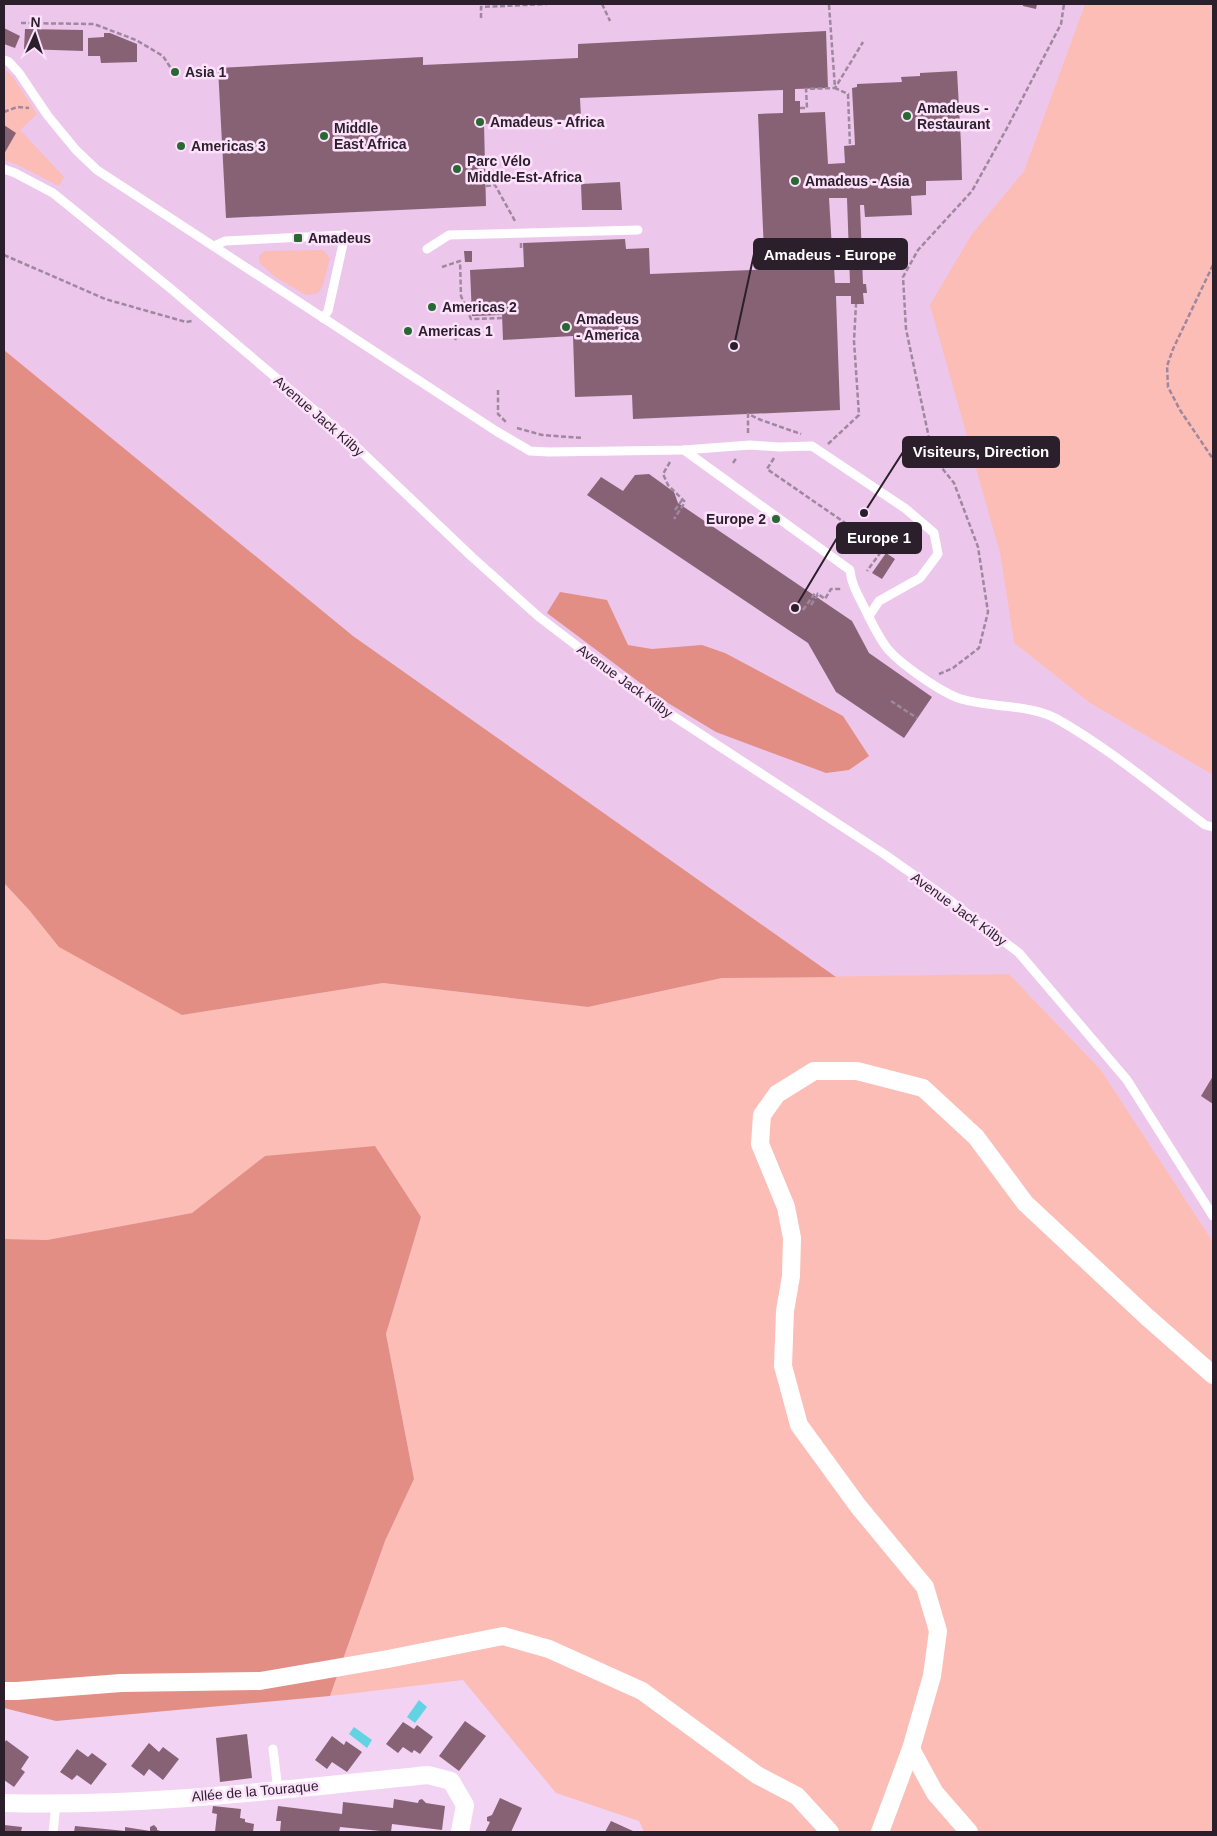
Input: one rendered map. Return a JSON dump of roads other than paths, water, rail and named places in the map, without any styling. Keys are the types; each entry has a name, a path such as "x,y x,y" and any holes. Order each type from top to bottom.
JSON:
{"street":[{"path":"880,1832 911,1749 932,1676 938,1631 925,1587 858,1506 799,1425 783,1366 785,1311 791,1276 792,1238 786,1207 760,1144 762,1115 777,1094 814,1071 857,1071 923,1088 976,1137 1025,1203 1147,1317 1213,1375"},
{"path":"4,1691 121,1683 260,1681 388,1659 503,1636 550,1649 642,1691 757,1775 797,1796 830,1832"},
{"path":"911,1749 935,1793 969,1832"},
{"name":"Allée de la Touraque","path":"4,1803 56,1804 177,1798 428,1775 451,1781 465,1805 460,1832"}],"lane":[{"path":"4,60 9,62 20,73 48,116 76,150 97,170 496,431 530,451 684,450 750,445 779,447 812,446 906,509 934,532 938,554 920,578 878,601 869,616"},
{"name":"Avenue Jack Kilby","path":"4,169 53,193 206,319 345,436 472,557 539,617 644,697 884,854 952,902 1019,953 1127,1080 1213,1216"},
{"path":"427,249 449,235 638,230"},
{"path":"214,246 225,241 345,235 328,311 323,318"},
{"path":"684,450 850,570 851,581 869,616 888,649 900,661 927,680 963,699 1025,709 1056,718 1112,755 1205,825 1213,827"},
{"path":"273,1749 278,1790"},
{"path":"53,1832 56,1804"}],"water":[{"path":"419,1700 427,1707 415,1723 407,1717"},
{"path":"354,1727 372,1740 367,1748 349,1734"}],"place":[{"name":"Asia 1","path":"175,72"},
{"name":"Amadeus - Restaurant","path":"907,116"},
{"name":"Amadeus - Africa","path":"480,122"},
{"name":"Middle East Africa","path":"324,136"},
{"name":"Americas 3","path":"181,146"},
{"name":"Parc Vélo Middle-Est-Africa","path":"457,169"},
{"name":"Amadeus - Asia","path":"795,181"},
{"name":"Amadeus","path":"298,238"},
{"name":"Americas 2","path":"432,307"},
{"name":"Amadeus - America","path":"566,327"},
{"name":"Americas 1","path":"408,331"},
{"name":"Amadeus - Europe","path":"734,346"},
{"name":"Visiteurs, Direction","path":"864,513"},
{"name":"Europe 2","path":"776,519"},
{"name":"Europe 1","path":"795,608"}]}
